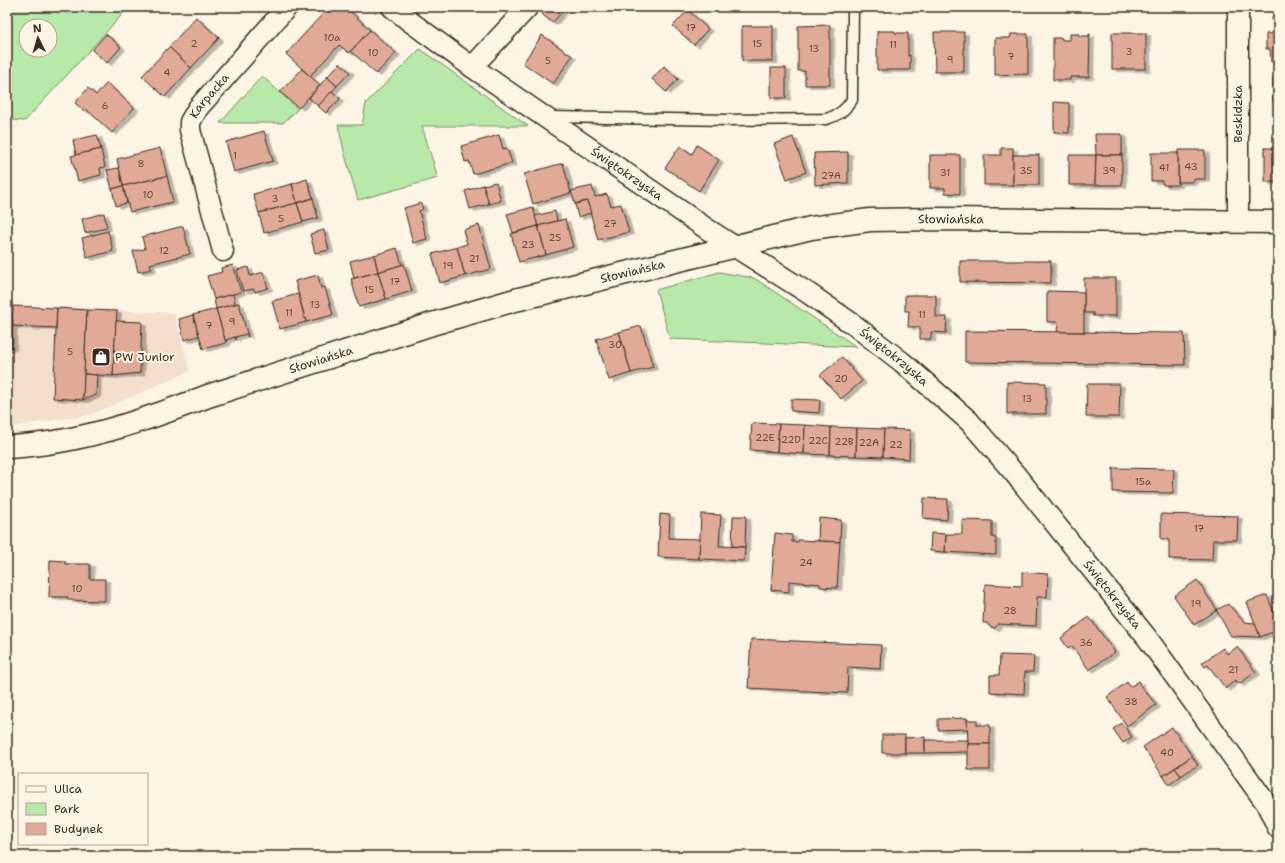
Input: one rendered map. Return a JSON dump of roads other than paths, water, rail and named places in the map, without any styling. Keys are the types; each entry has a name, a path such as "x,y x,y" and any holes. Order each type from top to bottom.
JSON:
{"street":[{"name":"Karpacka","path":"222,251 195,152 190,130 190,122 198,108 287,7"},
{"name":"Świętokrzyska","path":"392,7 472,67 544,117 733,247 808,293 854,325 902,362 969,421 1148,639 1266,803 1278,828"},
{"path":"472,67 528,7"},
{"name":"Beskidzka","path":"1238,7 1238,222"},
{"name":"Słowiańska","path":"7,447 62,441 105,431 169,411 208,396 478,310 811,228 870,220 946,219 1278,222"}],"lane":[{"path":"544,117 737,120 826,119 835,116 845,110 852,100 853,7"}],"place":[{"name":"PW Junior","path":"101,357"}]}
